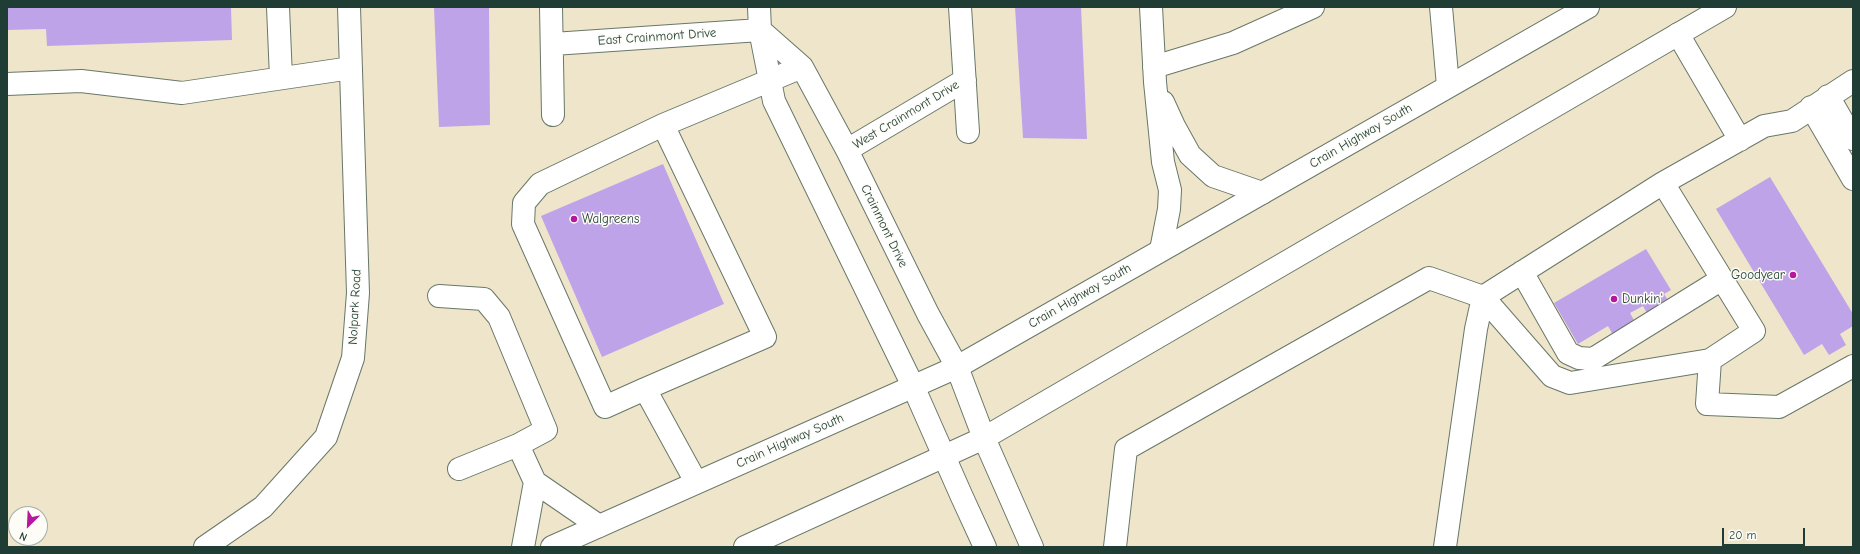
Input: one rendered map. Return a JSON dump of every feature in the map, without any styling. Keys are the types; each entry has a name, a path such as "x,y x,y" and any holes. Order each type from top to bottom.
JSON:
{"main road":[{"path":"278,7 281,78"},
{"name":"Nolpark Road","path":"205,547 263,507 326,437 353,358 358,293 350,7"},
{"path":"552,7 553,115"},
{"path":"759,7 760,30 774,101 914,386 986,547"},
{"name":"West Crainmont Drive","path":"960,7 968,132"},
{"path":"1150,7 1154,74 1163,162 1170,190 1169,209 1161,250"},
{"path":"1154,74 1233,43 1313,7"},
{"path":"1441,7 1448,86"},
{"name":"Crain Highway South","path":"552,547 957,367 1588,7"},
{"path":"745,547 984,438 1725,7"},
{"name":"East Crainmont Drive","path":"553,44 760,30"},
{"name":"Crainmont Drive","path":"760,30 802,67 847,150 928,314 957,367 984,438 1032,547"},
{"path":"1678,34 1740,140"},
{"path":"663,125 766,337 605,407 524,224 524,202 540,184 663,125 802,67"},
{"path":"7,84 81,81 182,93 351,68"},
{"path":"1154,74 1174,126 1190,155 1213,176 1262,193"},
{"name":"West Crainmont Drive","path":"847,150 965,80"},
{"path":"1444,547 1476,329 1483,297 1663,183 1764,126 1792,121 1853,81"},
{"path":"1819,102 1853,139"},
{"path":"1819,102 1853,179"},
{"path":"1115,547 1126,448 1429,278 1483,297 1552,376 1570,383 1710,360 1754,331 1663,183"},
{"path":"1522,272 1568,353 1580,358 1593,359 1722,279"},
{"path":"439,296 484,299 499,317 546,430 518,445 459,469"},
{"path":"1710,360 1707,404 1784,406 1853,366"},
{"path":"645,389 696,482"},
{"path":"518,445 535,482 599,526"},
{"path":"523,547 535,482"}],"building":[{"path":"7,7 231,7 232,40 47,46 46,29 7,30"},
{"path":"434,7 489,7 490,125 439,127"},
{"path":"1015,7 1081,7 1087,139 1023,138"},
{"name":"Walgreens","path":"663,164 724,304 602,357 541,216"},
{"name":"Goodyear","path":"1770,177 1853,314 1853,326 1840,334 1846,345 1829,355 1822,344 1804,355 1716,209"},
{"name":"Dunkin'","path":"1646,249 1671,290 1664,294 1671,305 1649,317 1643,306 1630,313 1635,322 1613,335 1608,326 1578,344 1554,303"}],"place":[{"name":"Walgreens","path":"574,219"},
{"name":"Goodyear","path":"1793,275"},
{"name":"Dunkin'","path":"1614,299"}]}
